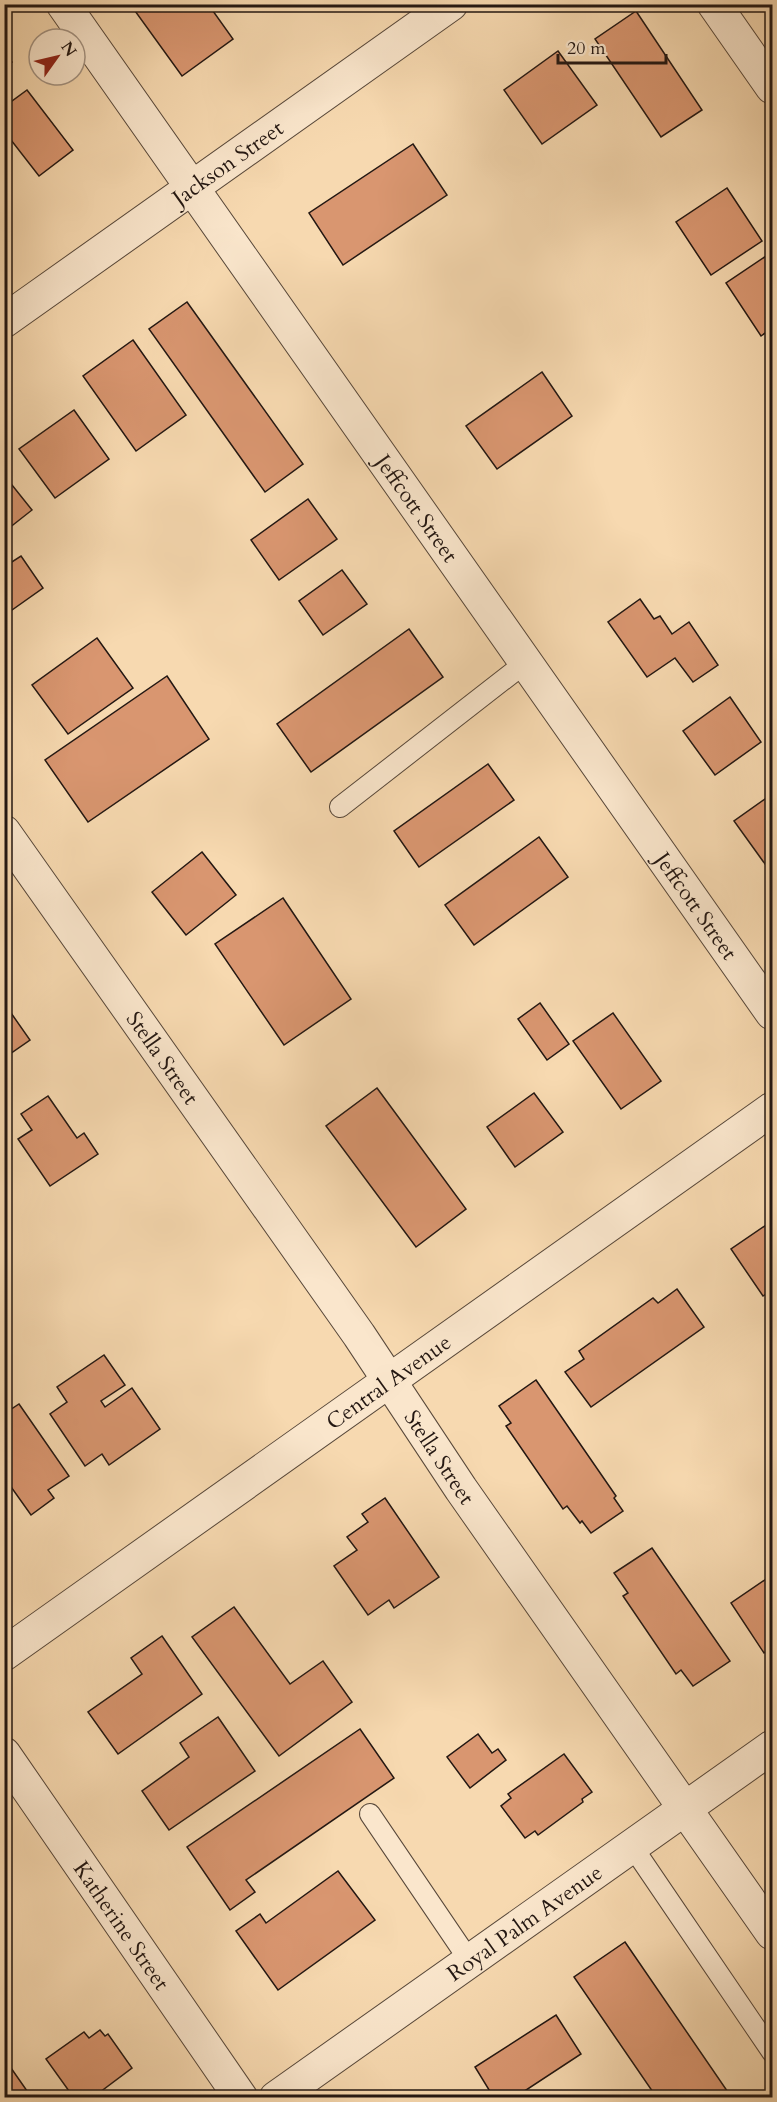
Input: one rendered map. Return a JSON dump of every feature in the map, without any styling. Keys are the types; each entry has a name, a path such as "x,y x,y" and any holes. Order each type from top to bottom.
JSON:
{"street":[{"name":"Jeffcott Street","path":"63,4 772,1013"},
{"name":"Jackson Street","path":"4,321 451,4"},
{"path":"714,4 772,87"},
{"name":"Stella Street","path":"4,832 359,1335 461,1489 772,1933"},
{"name":"Central Avenue","path":"4,1654 772,1109"},
{"name":"Royal Palm Avenue","path":"276,2097 772,1747"},
{"name":"Katherine Street","path":"4,1754 241,2097"}],"lane":[{"path":"340,807 525,663"},
{"path":"370,1814 469,1960"},
{"path":"632,1846 772,2052"}],"building":[{"path":"130,4 208,4 233,39 182,76"},
{"path":"636,11 702,110 661,137 595,39"},
{"path":"558,51 597,105 542,144 504,90"},
{"path":"4,52 12,62 4,67"},
{"path":"27,90 73,150 39,176 4,131 4,107"},
{"path":"413,144 447,195 343,265 309,213"},
{"path":"727,188 762,241 711,275 676,222"},
{"path":"772,252 772,328 761,336 726,283"},
{"path":"187,302 303,464 265,492 149,329"},
{"path":"133,340 186,415 136,451 83,376"},
{"path":"542,372 572,416 497,469 466,426"},
{"path":"74,410 109,459 55,498 19,449"},
{"path":"4,475 32,510 4,532"},
{"path":"308,499 337,539 279,580 251,540"},
{"path":"21,556 43,588 12,610 4,598 4,567"},
{"path":"342,570 367,604 323,635 299,601"},
{"path":"640,599 654,619 660,616 672,634 689,622 718,665 693,682 675,658 647,677 608,622"},
{"path":"409,629 443,677 311,772 277,724"},
{"path":"97,638 133,688 68,734 32,685"},
{"path":"167,676 209,739 88,822 45,760"},
{"path":"730,697 761,742 715,775 683,731"},
{"path":"488,764 514,800 419,867 394,831"},
{"path":"772,794 772,858 765,864 734,821"},
{"path":"539,837 568,877 474,945 445,905"},
{"path":"202,852 236,895 186,935 152,892"},
{"path":"283,898 351,999 284,1045 215,944"},
{"path":"4,1003 30,1040 4,1058"},
{"path":"540,1003 569,1044 547,1060 518,1019"},
{"path":"613,1013 661,1081 621,1109 573,1041"},
{"path":"377,1088 466,1209 416,1247 326,1126"},
{"path":"534,1093 563,1132 515,1167 487,1127"},
{"path":"48,1096 77,1138 84,1133 98,1154 50,1186 18,1139 32,1130 21,1114"},
{"path":"772,1221 772,1290 763,1296 731,1249"},
{"path":"677,1289 704,1327 591,1407 565,1372 584,1359 579,1351 653,1298 658,1303"},
{"path":"104,1355 125,1385 101,1401 105,1407 132,1388 160,1429 109,1465 102,1454 85,1466 50,1414 67,1402 57,1387"},
{"path":"536,1380 616,1496 614,1498 623,1511 591,1533 567,1506 563,1509 506,1426 511,1423 499,1406"},
{"path":"19,1404 69,1476 48,1490 54,1498 31,1515 4,1477 4,1414"},
{"path":"385,1498 439,1577 394,1608 389,1600 368,1615 334,1566 357,1550 347,1537 368,1522 362,1514"},
{"path":"652,1548 730,1661 693,1686 681,1670 676,1674 623,1596 628,1593 614,1573"},
{"path":"772,1575 772,1647 764,1653 731,1603"},
{"path":"234,1607 290,1684 323,1661 352,1702 279,1756 192,1637"},
{"path":"162,1636 202,1694 118,1754 88,1712 142,1674 131,1658"},
{"path":"218,1717 255,1771 169,1830 142,1791 189,1757 180,1743"},
{"path":"360,1729 394,1778 246,1880 255,1892 230,1910 187,1847"},
{"path":"478,1734 492,1753 498,1749 506,1760 470,1788 447,1757"},
{"path":"564,1754 592,1792 582,1799 583,1802 538,1835 535,1831 525,1838 501,1806 511,1798 508,1794"},
{"path":"338,1871 375,1920 278,1990 236,1931 260,1914 266,1923"},
{"path":"625,1942 732,2098 657,2098 574,1977"},
{"path":"556,2015 581,2054 514,2098 494,2098 475,2067"},
{"path":"100,2030 105,2036 108,2034 132,2068 92,2098 74,2098 46,2059 84,2032 89,2038"},
{"path":"4,2058 32,2098 4,2098"}]}
